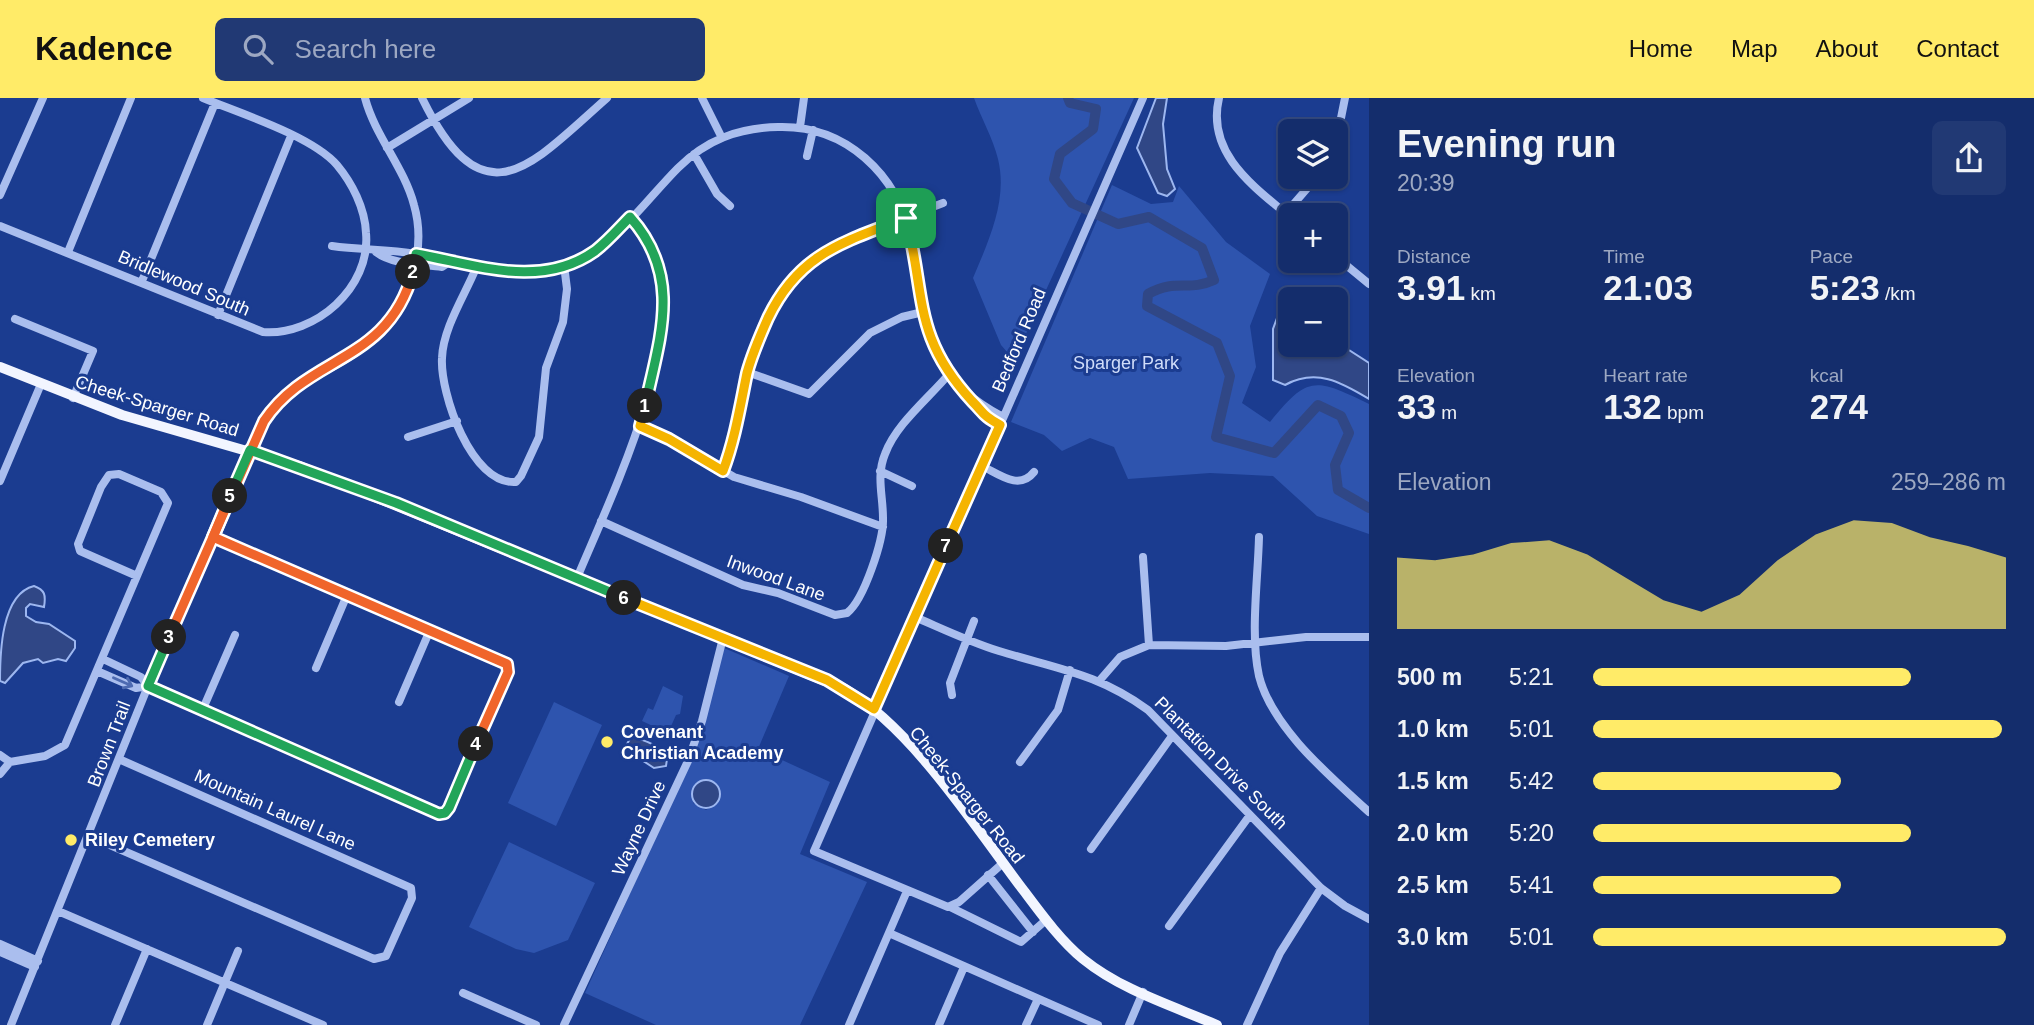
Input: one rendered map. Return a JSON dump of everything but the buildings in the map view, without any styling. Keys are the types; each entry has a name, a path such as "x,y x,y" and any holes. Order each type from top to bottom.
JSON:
{"main road":[{"name":"Cheek-Sparger Road","path":"0,368 122,415 250,450 396,503 827,680 874,709 946,788 1046,920 1097,970 1217,1025"}],"street":[{"path":"0,195 43,98"},
{"path":"68,252 131,98"},
{"path":"203,98 291,136 327,155 344,175 364,217 365,251"},
{"name":"Brown Trail","path":"11,1025 121,760 148,686 264,421 282,399 310,377 360,349 380,331 402,299 416,259 415,205 372,122 365,98"},
{"path":"422,98 465,162 484,170 509,172 541,156 607,98"},
{"path":"387,148 469,98"},
{"path":"702,98 721,136"},
{"path":"800,127 804,98"},
{"name":"Bedford Road","path":"907,891 814,851 1143,98"},
{"path":"1219,98 1218,130 1228,158 1238,172 1278,208"},
{"path":"1341,119 1345,98"},
{"path":"142,281 215,103"},
{"path":"332,246 376,252 384,249 442,267 448,262 514,272 538,271 592,253 694,154 721,136 758,127 800,127 813,130 840,140 871,163 892,188 906,218 923,312 936,355 974,402 1001,421"},
{"path":"807,156 813,130"},
{"path":"218,315 291,136"},
{"path":"694,154 718,194 730,206"},
{"path":"1297,203 1308,189"},
{"path":"723,471 737,431 747,372 775,304 798,271 834,247 943,203"},
{"path":"577,578 640,426 661,333 664,302 659,263 651,244 630,217"},
{"name":"Bridlewood South","path":"0,226 263,332 280,333 299,328 338,302 356,276 365,251"},
{"path":"476,268 449,330 442,357 457,421 473,457 498,478 516,482 532,453 542,426 547,368 566,309 564,264"},
{"path":"1348,267 1369,284"},
{"path":"747,372 809,394 870,334 902,317 923,312"},
{"path":"15,319 93,351 73,398"},
{"name":"Inwood Lane","path":"601,521 743,585 778,593 841,615 853,608 859,598 876,554 883,527 880,471 890,443 949,374"},
{"path":"0,481 41,384"},
{"path":"408,438 457,421"},
{"path":"640,426 669,439 723,471 883,527"},
{"path":"982,466 1020,482 1028,480 1034,472"},
{"path":"880,471 912,486"},
{"path":"0,774 10,762 45,756 65,745 103,659 168,503 160,492 119,474 110,475 78,544 80,551 137,576"},
{"path":"103,659 141,677 148,686 202,711 443,814 449,808 508,672 507,664 213,537"},
{"path":"1259,537 1256,642 1259,674 1275,714 1300,744 1369,812"},
{"path":"1143,557 1149,645"},
{"path":"316,668 347,595"},
{"name":"Plantation Drive South","path":"915,617 967,640 1100,680 1148,710 1321,888 1369,919"},
{"path":"953,695 950,683 974,621"},
{"path":"399,702 430,630"},
{"path":"202,711 235,635"},
{"path":"1100,680 1120,657 1149,645 1226,646 1306,637 1369,637"},
{"name":"Wayne Drive","path":"564,1025 688,761 702,721 723,638"},
{"path":"1020,762 1058,710 1070,670"},
{"path":"97,671 136,688 148,686"},
{"path":"1091,849 1172,736"},
{"path":"0,755 10,762"},
{"name":"Mountain Laurel Lane","path":"89,836 374,959 381,959 390,947 413,893 411,888 121,760"},
{"path":"1169,926 1251,815"},
{"path":"950,907 1003,863"},
{"path":"988,875 1033,932"},
{"path":"1248,1025 1280,953 1321,888"},
{"path":"849,1025 907,891 950,907 1021,942 1046,920"},
{"path":"58,911 323,1025"},
{"path":"889,933 1098,1025"},
{"path":"0,944 37,964"},
{"path":"115,1025 147,948"},
{"path":"207,1025 238,951"},
{"path":"0,952 37,964"},
{"path":"939,1025 964,967"},
{"path":"1129,1025 1143,992"},
{"path":"463,993 536,1025"},
{"path":"1026,1025 1038,999"},
{"path":"296,1025 300,1015"}],"green space":[{"path":"974,98 1134,98 1014,360 1001,345 973,278 995,220 1001,190 996,151"},
{"name":"Sparger Park","path":"1112,185 1151,204 1173,202 1179,186 1226,242 1270,274 1250,326 1256,367 1242,403 1270,422 1294,396 1314,386 1336,389 1369,404 1369,534 1317,516 1273,476 1210,473 1128,479 1114,447 1090,438 1062,451 1044,435 1011,422"},
{"path":"724,648 789,676 758,749 830,782 800,854 867,882 800,1025 656,1025 585,993 699,741","holes":["698,783 719,791 716,804 706,810 693,803"]},
{"path":"663,686 683,696 680,714 676,715 668,733 642,721 648,708 653,710"},
{"path":"554,702 602,725 556,826 508,803"},
{"path":"509,842 595,883 568,940 534,953 516,949 469,927"}],"shaded area":[{"path":"1156,98 1167,98 1163,124 1167,169 1175,189 1167,196 1158,193 1137,148"},
{"path":"1278,315 1278,357 1348,357 1348,349 1369,363 1369,399 1348,387 1318,377 1296,380 1285,385 1273,380 1273,329"},
{"path":"34,586 44,594 44,607 30,604 26,608 26,616 36,622 49,624 75,641 75,648 66,661 58,659 43,663 38,659 23,663 5,683 0,681 1,656 9,612 23,591"},
{"path":"631,737 660,750 667,759 666,766 654,768 631,753 627,744"},
{"path":"706,780 716,784 720,794 716,804 706,808 696,804 692,794 696,784"}],"waterway":[{"path":"1068,98 1070,103 1096,109 1093,129 1060,154 1054,179 1072,203 1118,224 1149,217 1202,248 1214,280 1197,285 1158,289 1148,294 1147,306 1217,343 1230,376 1216,437 1274,453 1318,405 1341,416 1349,433 1335,465 1338,490 1369,508"}],"place":[{"name":"Covenant Christian Academy","path":"607,742"},
{"name":"Riley Cemetery","path":"71,840"}],"route":[{"path":"630,217 651,244 659,263 664,295 661,333 640,426 669,439 723,471 737,431 752,356 761,332 789,280 826,250 906,218 921,306 936,355 981,414 1000,425 874,709 827,680 396,503 250,450 213,537 505,662 508,672 449,808 445,813 439,814 148,686 244,462 264,421 299,384 360,349 380,331 402,299 411,278 416,254 496,271 550,269 592,253 630,217"}]}
